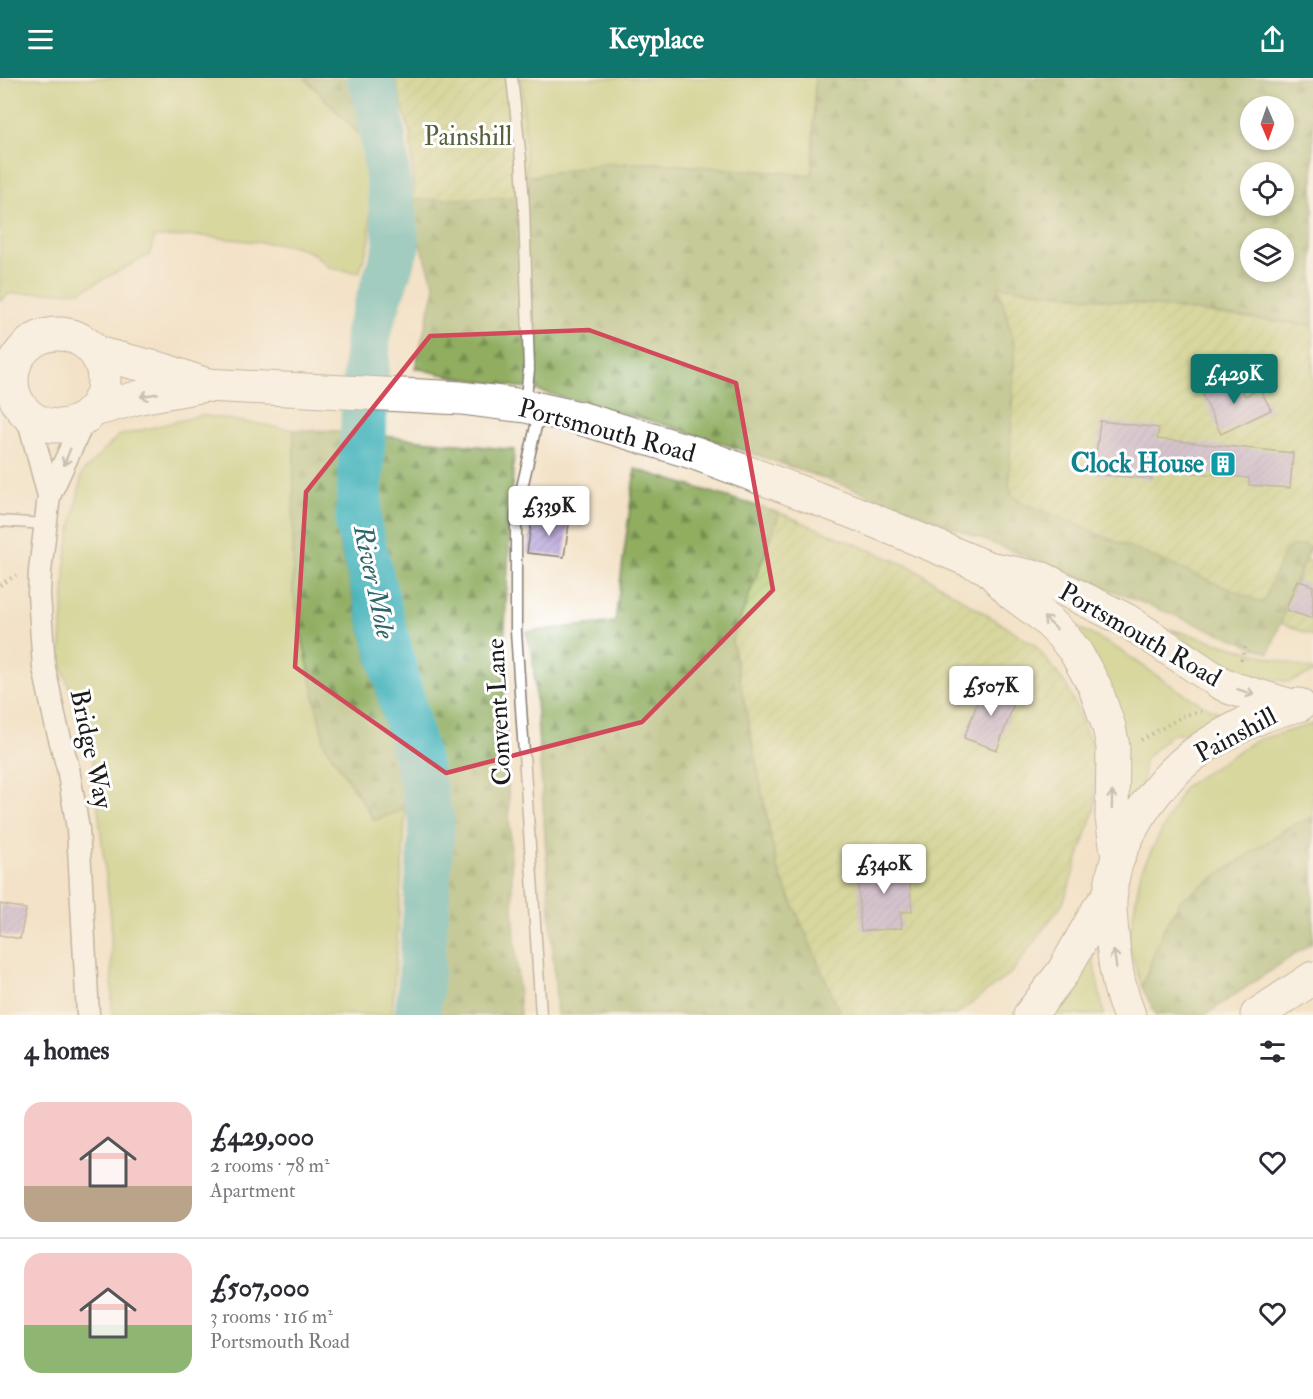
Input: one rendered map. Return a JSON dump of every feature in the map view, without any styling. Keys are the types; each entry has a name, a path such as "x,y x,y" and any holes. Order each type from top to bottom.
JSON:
{"main road":[{"path":"65,334 87,344 96,353 102,364 104,375 104,388 90,414 63,427 44,425 16,409 11,379 15,361 11,354 41,337 65,334"},
{"name":"Portsmouth Road","path":"96,353 164,370 206,385"},
{"name":"Portsmouth Road","path":"90,414 140,397 206,385 461,398 532,408 621,429 695,453 854,512 988,568 1043,579 1126,620 1231,688 1302,704"},
{"name":"Portsmouth Road","path":"988,568 1013,594 1044,617 1061,634 1075,651 1095,687 1109,727 1113,747 1112,818 1118,858"},
{"name":"Painshill","path":"1130,1015 1125,1005 1114,954 1111,893 1118,858 1143,811 1159,788 1182,764 1220,738 1264,717 1302,704"},
{"path":"1030,1015 1064,972 1098,910 1111,893"},
{"path":"1257,1015 1313,978"}],"street":[{"name":"Bridge Way","path":"16,409 49,496"},
{"name":"Bridge Way","path":"88,1015 78,829 68,768 49,694 41,635 40,571 49,496 90,414"}],"lane":[{"name":"Convent Lane","path":"512,78 524,207 532,408 516,514 516,631 541,1015"},
{"path":"0,521 45,524"}],"path":[{"path":"1138,741 1185,715 1211,711"}],"highlighted area":[{"path":"589,330 736,383 773,590 642,722 446,773 295,667 306,492 430,336"}],"green space":[{"path":"0,78 305,78 369,145 370,241 359,273 330,268 314,254 295,246 202,236 155,237 149,255 81,291 9,294 0,301"},
{"path":"305,78 353,78 369,145"},
{"path":"395,78 485,184 602,164 654,163 812,175 815,78 1313,78 1313,326 998,286 1015,345 1009,484 1012,495 1283,554 1296,545 1311,546 1283,608 1285,612 1269,653 871,495 760,456 659,423 531,389 454,377 415,368 435,287 416,231 411,137"},
{"name":"Painshill","path":"395,78 522,78 529,197 414,200 411,137"},
{"path":"491,78 815,78 812,175 654,163 484,184"},
{"path":"998,286 1313,326 1313,547 1296,546 1286,550 1263,603 1022,502 1012,495 1009,484 1015,345"},
{"path":"202,415 294,430 293,592 374,820 406,809 392,1015 112,1015 111,920 92,756 60,661 66,557 82,473 118,436"},
{"path":"294,430 348,431 339,542 406,809 374,820 324,743 293,592"},
{"path":"383,436 514,450 503,666 520,1015 434,1015 444,938 446,806 377,525"},
{"path":"635,469 780,513 732,641 777,867 841,1015 557,1015 533,657 526,632 615,622"},
{"path":"780,513 911,567 1035,645 1067,686 1095,753 1095,808 1064,901 1012,972 956,1015 841,1015 777,867 732,641"},
{"path":"1306,560 1313,563 1313,636 1281,623 1285,612 1283,608"},
{"path":"1068,623 1115,647 1189,697 1233,718 1203,734 1171,734 1144,760 1143,785 1126,807"},
{"path":"1170,629 1313,670 1313,673 1289,682 1259,677 1222,665"},
{"path":"1313,724 1313,817 1291,826 1181,900 1163,930 1142,987 1128,945 1141,871 1184,787 1254,741"},
{"path":"1313,817 1313,942 1205,1015 1156,1015 1142,987 1163,930 1181,900 1291,826"},
{"path":"1091,950 1104,1015 1056,1015"}],"building":[{"path":"1236,378 1245,396 1260,389 1271,410 1221,434 1202,394"},
{"path":"1100,421 1159,428 1157,439 1293,453 1290,488 1249,485 1249,478 1153,469 1152,479 1094,474"},
{"path":"571,511 564,557 527,553 532,519 555,524"},
{"path":"1297,580 1313,586 1313,619 1286,610"},
{"path":"985,683 1017,695 997,750 964,738"},
{"path":"908,862 912,911 900,912 902,928 861,931 857,866"},
{"path":"0,904 26,909 20,939 0,935"}],"waterway":[{"name":"River Mole","path":"370,78 378,102 397,245 368,332 358,524 432,822 417,1015"}],"place":[{"name":"Clock House","path":"1223,464"}]}
